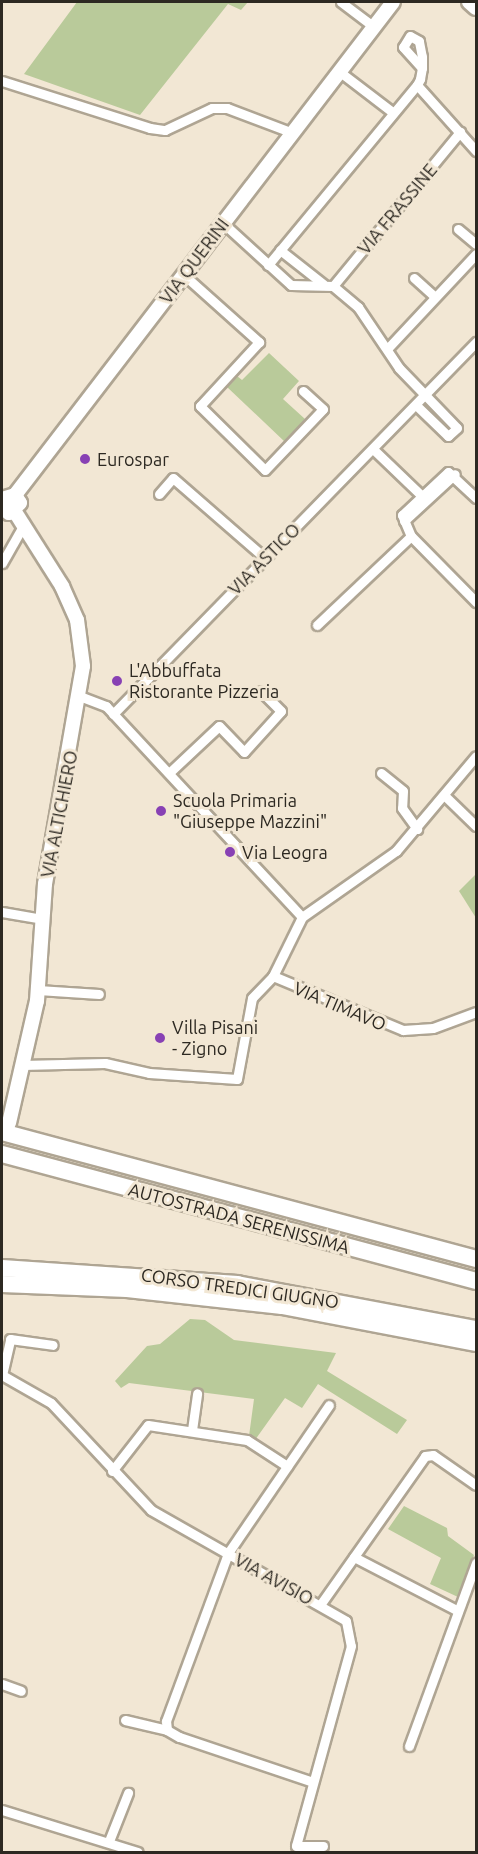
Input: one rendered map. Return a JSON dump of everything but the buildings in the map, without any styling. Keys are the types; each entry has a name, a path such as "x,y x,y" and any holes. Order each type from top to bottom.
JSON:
{"highway":[{"name":"AUTOSTRADA SERENISSIMA","path":"7,1123 477,1259"},
{"name":"AUTOSTRADA SERENISSIMA","path":"2,1154 477,1281"},
{"name":"CORSO TREDICI GIUGNO","path":"2,1268 236,1292 477,1329"},
{"name":"CORSO TREDICI GIUGNO","path":"2,1284 236,1292 477,1342"}],"street":[{"path":"341,2 373,26"},
{"name":"VIA QUERINI","path":"8,497 184,275 393,2"},
{"path":"469,2 477,8"},
{"path":"268,265 391,111 417,85 422,68"},
{"path":"340,72 391,111"},
{"path":"2,81 150,128 165,130 212,108 227,108 293,133"},
{"path":"417,85 477,151"},
{"name":"VIA FRASSINE","path":"328,285 460,132"},
{"path":"224,223 268,265 302,290 328,285"},
{"path":"458,229 477,244"},
{"path":"280,250 358,307 387,349 456,425 453,434 442,433 416,405"},
{"path":"387,349 477,254"},
{"path":"184,275 259,342 200,406 265,470 323,409 303,391"},
{"path":"414,278 435,297"},
{"name":"VIA ASTICO","path":"113,714 477,342"},
{"path":"373,449 421,495"},
{"path":"477,498 455,474 448,472 402,515 411,536 477,602"},
{"path":"404,522 455,474"},
{"path":"159,494 173,478 265,558"},
{"name":"VIA ALTICHIERO","path":"7,1123 38,990 43,919 54,825 82,697 76,620 62,586 15,512 20,503 8,497"},
{"path":"2,507 15,512"},
{"path":"2,563 23,526"},
{"path":"317,625 411,536"},
{"path":"170,772 219,726 244,752 281,711 261,691"},
{"path":"82,697 99,701 113,714 170,772 299,916"},
{"path":"22,1065 105,1063 230,1082 241,1070 252,999 273,976 299,916 366,874 417,829 477,756"},
{"path":"381,773 403,791 402,808 417,829"},
{"path":"445,796 477,826"},
{"path":"2,912 43,919"},
{"name":"VIA TIMAVO","path":"273,976 403,1030 432,1028 477,1012"},
{"path":"38,990 99,994"},
{"name":"VIA AVISIO","path":"53,1345 10,1339 2,1375 51,1403 112,1471 151,1510 346,1621 351,1646 296,1846 323,1846"},
{"path":"192,1430 197,1393"},
{"path":"167,1730 166,1721 228,1553 329,1405"},
{"path":"112,1471 143,1427 192,1430 247,1440 287,1466"},
{"path":"320,1605 425,1456 433,1455 477,1485"},
{"path":"354,1557 458,1611"},
{"path":"409,1746 477,1563"},
{"path":"2,1684 21,1691"},
{"path":"125,1720 167,1730 241,1762 313,1782"},
{"path":"108,1841 128,1793"},
{"path":"2,1810 138,1852"}],"green space":[{"path":"77,2 248,2 241,10 228,4 140,115 24,74"},
{"path":"269,353 299,381 283,399 305,419 285,442 227,387 237,376 242,380"},
{"path":"476,874 476,918 459,891"},
{"path":"190,1319 205,1320 234,1340 336,1353 327,1371 407,1420 397,1434 318,1384 302,1408 285,1398 255,1440 249,1436 254,1399 129,1383 121,1388 115,1381 147,1346 160,1344"},
{"path":"404,1506 447,1528 448,1536 474,1555 458,1597 430,1584 441,1558 388,1529"}],"place":[{"name":"Eurospar","path":"85,459"},
{"name":"L'Abbuffata Ristorante Pizzeria","path":"117,681"},
{"name":"Scuola Primaria \"Giuseppe Mazzini\"","path":"161,811"},
{"name":"Via Leogra","path":"230,852"},
{"name":"Villa Pisani - Zigno","path":"160,1038"}]}
